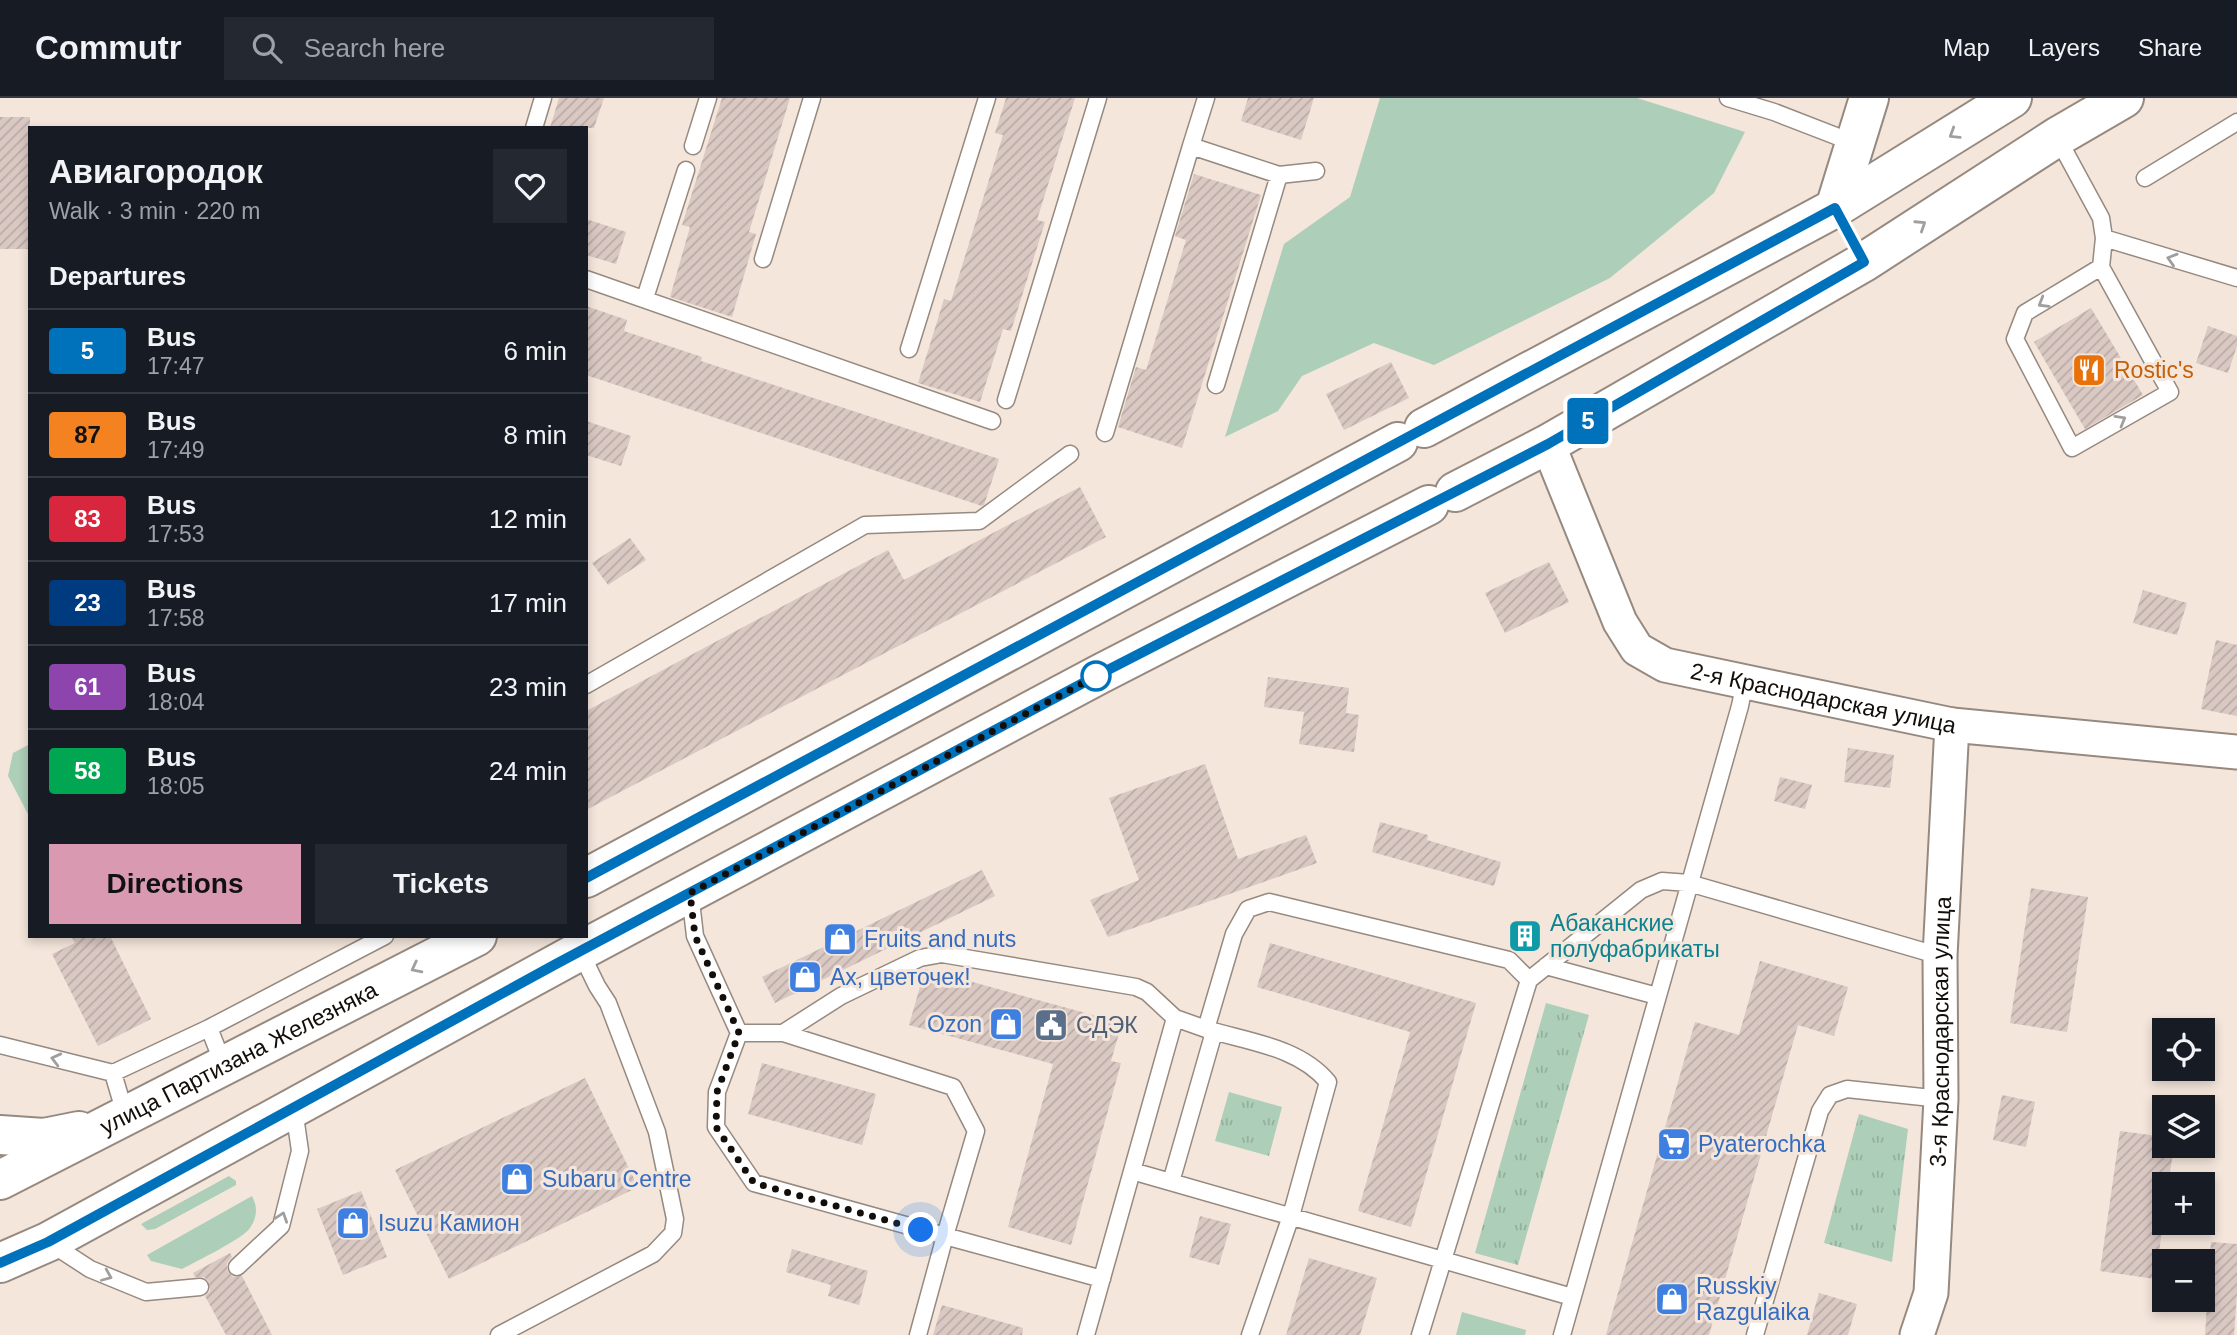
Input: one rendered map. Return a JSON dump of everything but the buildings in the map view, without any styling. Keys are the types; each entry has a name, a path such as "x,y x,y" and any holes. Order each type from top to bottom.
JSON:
{"main road":[{"path":"1864,262 1835,208 1869,98"},
{"path":"588,877 1835,208 2012,98"},
{"path":"0,1262 48,1242 580,951 1100,674 1548,444 1864,262 2057,137 2124,98"},
{"name":"улица Партизана Железняка","path":"0,1180 473,938"},
{"path":"0,1135 44,1138 119,1121"}],"street":[{"name":"2-я Краснодарская улица","path":"1548,444 1620,622 1637,649 1665,665 1952,725 2237,752"},
{"name":"3-я Краснодарская улица","path":"1917,1335 1931,1293 1941,1099 1940,956 1952,725"}],"lane":[{"path":"535,126 543,98"},
{"path":"693,146 708,98"},
{"path":"763,259 812,98"},
{"path":"909,349 987,98"},
{"path":"1006,400 1098,98"},
{"path":"1105,433 1206,98"},
{"path":"1728,98 1776,105 1854,143"},
{"path":"2145,178 2237,122"},
{"path":"2057,137 2101,218 2104,238 2101,267 2170,392 2072,448 2015,339 2025,313 2101,267"},
{"path":"1191,146 1279,175 1316,171"},
{"path":"645,298 685,170"},
{"path":"1216,385 1279,175"},
{"path":"2104,238 2237,278"},
{"path":"588,280 992,421"},
{"path":"588,684 864,526 979,521 1070,454"},
{"path":"1562,1335 1745,681"},
{"path":"1420,1335 1529,980 1641,890 1662,881 1689,883 1940,956"},
{"path":"690,893 695,936 739,1033 717,1092 716,1127 754,1183 1102,1279"},
{"path":"1171,1182 1234,934 1248,909 1269,902 1509,960 1529,980"},
{"path":"0,1045 113,1073 209,1028 381,938"},
{"path":"499,1335 653,1254 673,1233 675,1219 657,1132 608,1003 580,951"},
{"path":"783,1033 841,996 920,958 942,954 1136,987 1147,992 1175,1018 1210,1031 1295,1054 1317,1068 1328,1082 1291,1216 1251,1335"},
{"path":"1546,966 1657,996"},
{"path":"1086,1335 1175,1018"},
{"path":"209,1028 224,1066"},
{"path":"739,1033 783,1033 953,1087 976,1131 918,1335"},
{"path":"113,1073 119,1121"},
{"path":"1755,1335 1820,1111 1830,1095 1847,1089 1941,1099"},
{"path":"237,1267 281,1226 300,1151 294,1106"},
{"path":"1132,1171 1572,1297"},
{"path":"48,1242 90,1269 146,1292 200,1286"}],"green space":[{"path":"1380,98 1637,98 1745,132 1714,193 1610,278 1434,365 1374,343 1302,376 1278,411 1225,437 1284,244 1350,197"},
{"path":"28,745 28,814 8,776 13,753"},
{"path":"1546,1003 1589,1015 1518,1265 1475,1253"},
{"path":"1229,1092 1282,1107 1269,1156 1215,1141"},
{"path":"1859,1114 1908,1129 1892,1262 1824,1243"},
{"path":"229,1176 236,1181 236,1185 155,1229 147,1230 141,1224"},
{"path":"252,1196 256,1212 250,1228 219,1250 182,1269 151,1261 147,1255"},
{"path":"1462,1312 1526,1330 1525,1335 1456,1335"}],"bus line":[{"name":"5","path":"0,1263 48,1242 556,964 1100,674 1548,444 1864,262 1835,208 588,877"}],"place":[{"name":"Rostic's","path":"2089,370"},
{"name":"Абаканские полуфабрикаты","path":"1525,936"},
{"name":"Fruits and nuts","path":"840,939"},
{"name":"Ах, цветочек!","path":"805,977"},
{"name":"Ozon","path":"1006,1024"},
{"name":"СДЭК","path":"1051,1025"},
{"name":"Pyaterochka","path":"1674,1144"},
{"name":"Subaru Centre","path":"517,1179"},
{"name":"Isuzu Камион","path":"353,1223"},
{"name":"Russkiy Razgulaika","path":"1672,1299"}],"route":[{"path":"921,1230 754,1183 716,1127 717,1092 739,1033 695,936 690,893 1100,674 1096,676"}]}
